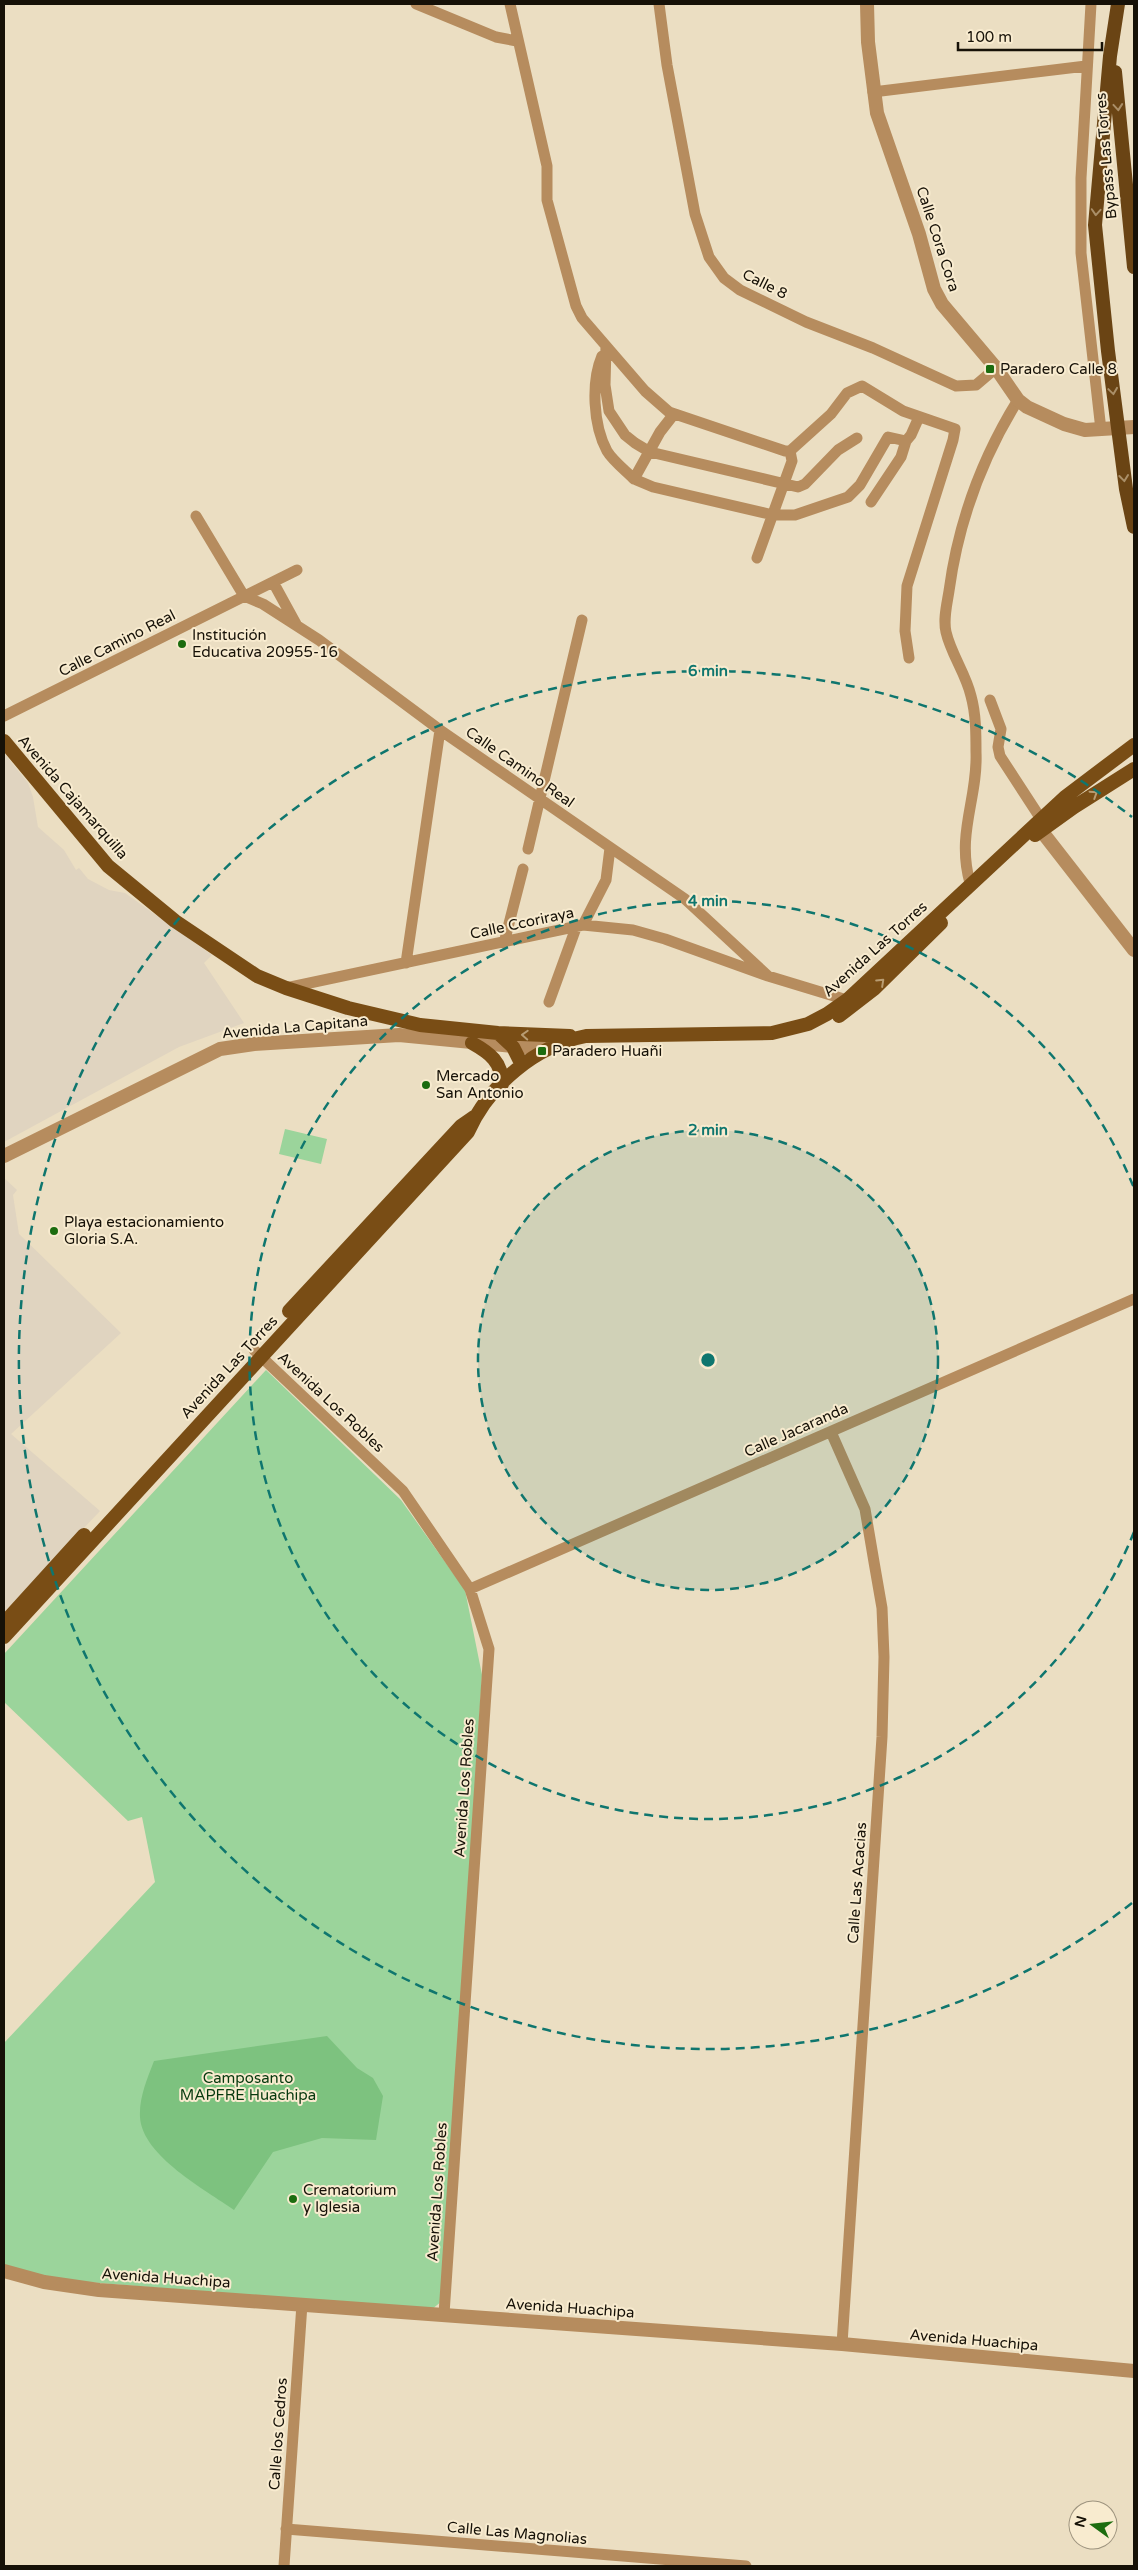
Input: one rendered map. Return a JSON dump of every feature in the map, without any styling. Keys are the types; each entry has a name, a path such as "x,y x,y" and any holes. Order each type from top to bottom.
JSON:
{"highway":[{"path":"1118,4 1112,41 1095,225 1118,429 1126,489 1134,527"},
{"name":"Bypass Las Torres","path":"1112,41 1134,267"}],"main road":[{"name":"Avenida Cajamarquilla","path":"4,741 108,866 175,921 257,976 286,988 348,1008 420,1025 498,1033 586,1036"},
{"name":"Avenida Las Torres","path":"552,1046 755,1044 781,1040 814,1030 854,1006 874,989 916,949 1065,797 1134,745"},
{"name":"Avenida Las Torres","path":"4,1637 460,1126 475,1116 502,1084 522,1065 552,1046 586,1036 772,1033 808,1024 827,1014 846,1000 970,883 1039,825 1134,769"},
{"path":"498,1033 513,1047 522,1065"},
{"path":"472,1043 487,1052 497,1062 501,1071 502,1084"},
{"name":"Avenida Las Torres","path":"4,1623 257,1354"}],"street":[{"path":"416,4 496,37 516,41"},
{"path":"510,4 516,41 547,166 547,200 579,315 645,391 674,414 790,451"},
{"name":"Calle 8","path":"659,4 667,65 695,214 709,257 724,278 740,290 806,322 873,348 956,386 976,385 996,368"},
{"name":"Calle Cora Cora","path":"867,4 873,92 877,113 919,234 934,289 942,304 996,368 1018,400 1035,412 1085,430 1134,427"},
{"path":"1092,4 1086,66 1081,178 1081,253 1101,430"},
{"path":"873,92 1086,66"},
{"path":"606,346 605,385 609,410 625,434 650,452 798,487 805,484 838,450 857,438"},
{"path":"606,346 596,372 598,422 608,452 634,479 653,486 773,515 795,515 848,497 860,485 888,437 906,441"},
{"path":"790,451 821,424 853,388 862,386 903,411 956,431 907,586 905,631 909,658"},
{"path":"970,883 965,864 964,841 976,755 974,717 971,695 946,633 945,619 952,567 968,506 988,457 1018,400"},
{"path":"634,479 660,432 674,414"},
{"path":"871,502 901,457 906,441 920,417"},
{"path":"757,558 792,461 790,451"},
{"path":"196,516 244,596"},
{"name":"Calle Camino Real","path":"4,716 296,570"},
{"path":"273,582 298,626"},
{"name":"Calle Camino Real","path":"244,596 263,604 298,626 440,730 685,899 768,976"},
{"path":"528,849 582,620"},
{"path":"990,700 1001,729 998,747 1000,756 1039,825 1134,950"},
{"path":"406,964 440,730"},
{"path":"549,1002 580,925 606,880 610,848"},
{"path":"504,943 523,869"},
{"name":"Calle Ccoriraya","path":"286,988 406,964 580,925 633,930 665,939 768,976 846,1000"},
{"name":"Avenida La Capitana","path":"4,1156 220,1049 254,1044 399,1035 513,1047 552,1046"},
{"name":"Calle Jacaranda","path":"470,1589 1134,1299"},
{"name":"Avenida Los Robles","path":"257,1354 403,1491 470,1589 489,1649 444,2314"},
{"name":"Calle Las Acacias","path":"831,1432 864,1509 882,1608 884,1656 882,1737 842,2344"},
{"name":"Avenida Huachipa","path":"4,2271 44,2282 99,2290 842,2344 1134,2371"},
{"name":"Calle los Cedros","path":"284,2566 302,2304"},
{"name":"Calle Las Magnolias","path":"286,2529 746,2566"}],"shaded area":[{"path":"4,753 28,783 33,797 38,827 64,850 76,870 79,868 88,879 109,890 125,893 212,955 204,963 244,1023 179,1047 4,1142"},
{"path":"4,1178 17,1190 13,1195 19,1234 121,1333 11,1434 100,1511 4,1612"}],"green space":[{"path":"285,1129 327,1139 321,1164 279,1154"},
{"name":"Camposanto MAPFRE Huachipa","path":"266,1370 401,1500 465,1590 482,1675 442,2301 431,2310 50,2279 4,2266 4,2043 155,1882 142,1817 128,1821 4,1702 4,1654"},
{"path":"327,2036 357,2068 373,2078 383,2096 376,2140 322,2138 273,2152 234,2210 177,2171 163,2158 143,2131 140,2117 141,2103 154,2061"}],"place":[{"name":"Paradero Calle 8","path":"990,369"},
{"name":"Institución Educativa 20955-16","path":"182,644"},
{"name":"Paradero Huañi","path":"542,1051"},
{"name":"Mercado San Antonio","path":"426,1085"},
{"name":"Playa estacionamiento Gloria S.A.","path":"54,1231"},
{"name":"Crematorium y Iglesia","path":"293,2199"}]}
